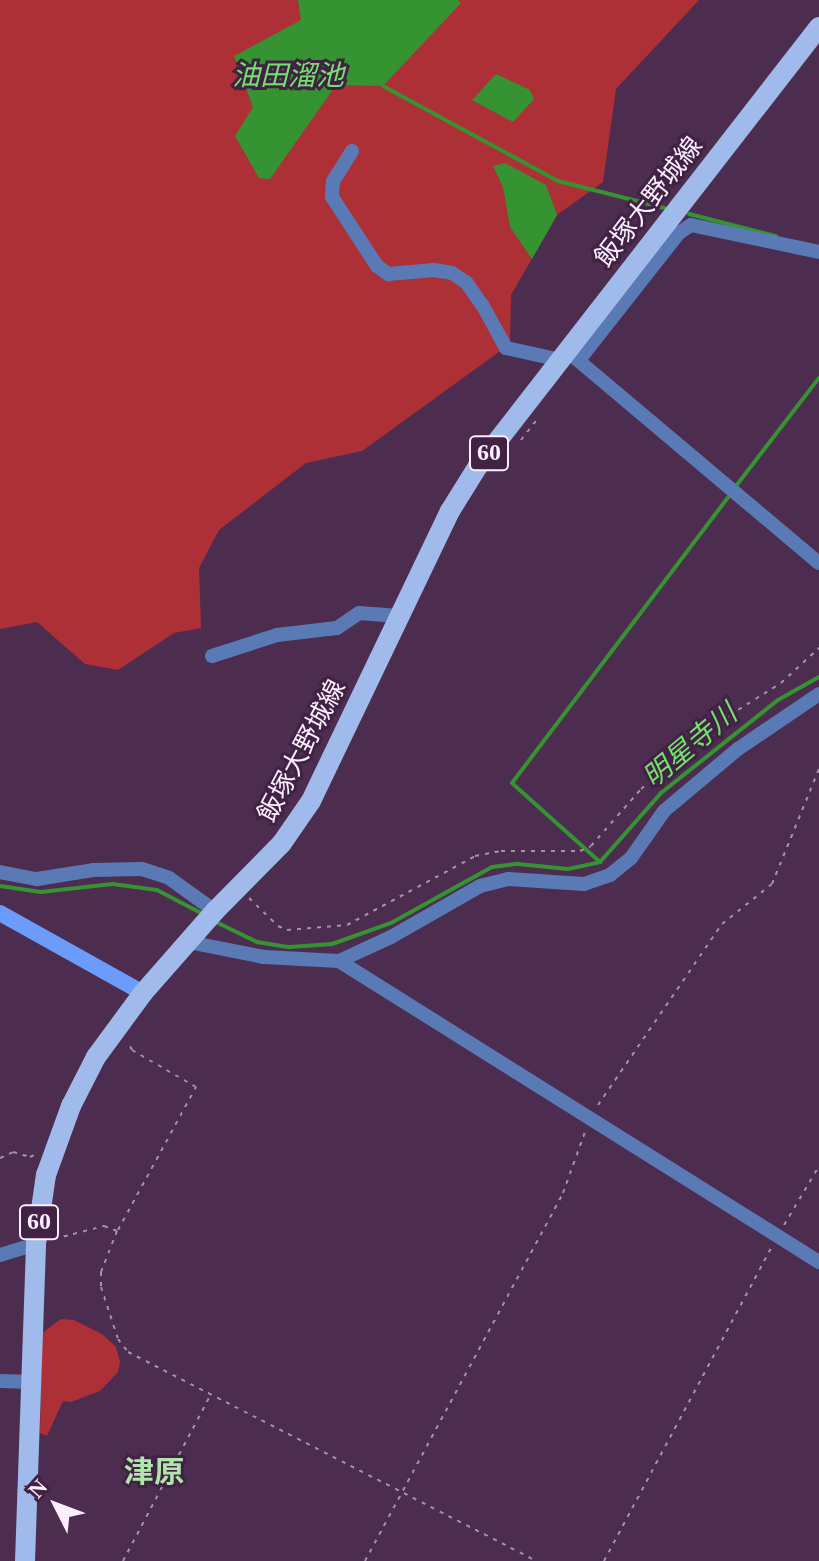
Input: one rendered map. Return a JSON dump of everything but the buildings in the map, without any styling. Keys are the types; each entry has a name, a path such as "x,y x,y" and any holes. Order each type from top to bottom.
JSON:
{"main road":[{"name":"飯塚大野城線","path":"25,1561 36,1244 46,1175 71,1106 96,1057 143,993 215,911 282,843 311,801 450,511 478,466 530,399 568,357 819,27"}],"street":[{"path":"352,151 333,181 332,197 377,266 388,274 434,270 452,273 466,282 506,348 568,357 819,563"},
{"path":"568,357 679,233 691,225 819,252"},
{"path":"212,656 277,635 337,628 359,613 399,616"},
{"path":"194,936 264,957 339,961 391,937 480,886 508,879 584,884 610,875 631,858 664,811 738,749 819,694"},
{"path":"0,872 37,879 94,870 142,869 169,878 215,911"},
{"path":"0,913 143,993"},
{"path":"339,961 819,1262"},
{"path":"0,1255 36,1244"},
{"path":"0,1381 31,1382"}],"path":[{"path":"511,449 530,431 539,417 530,399"},
{"path":"239,889 278,926 287,930 347,925 475,856 501,851 580,851 591,846 641,789 730,715 781,683 819,648"},
{"path":"365,1561 563,1193 589,1120 722,924 772,884 819,769"},
{"path":"130,1035 132,1050 196,1087 117,1231 101,1272 101,1287 118,1339 128,1352 536,1561"},
{"path":"604,1561 777,1238 819,1166"},
{"path":"36,1244 104,1226 117,1231"},
{"path":"123,1561 211,1395"}],"shaded area":[{"path":"0,0 699,0 616,89 603,182 557,215 511,295 510,344 362,451 306,463 219,530 199,568 201,628 174,633 118,670 85,664 37,622 0,629"},
{"path":"61,1319 74,1320 102,1334 116,1347 120,1362 118,1372 100,1391 71,1402 63,1401 47,1436 40,1433 42,1333"}],"water":[{"name":"油田溜池","path":"298,0 458,0 461,3 383,86 336,85 270,179 259,178 235,136 253,107 234,56 301,20"},
{"path":"496,74 530,90 534,99 513,122 472,100"},
{"path":"505,163 546,185 557,215 532,259 510,227 503,187 493,166"}],"waterway":[{"path":"383,86 558,181 665,208"},
{"path":"689,214 776,236"},
{"path":"736,486 819,378"},
{"path":"600,862 512,783 731,493"},
{"name":"明星寺川","path":"600,862 661,793 778,700 819,677"},
{"path":"216,922 257,942 290,947 332,944 391,923 492,867 518,864 568,869 600,862"},
{"path":"0,886 41,892 113,884 157,890 205,915"}],"district":[{"name":"津原","path":"154,1472"}]}
